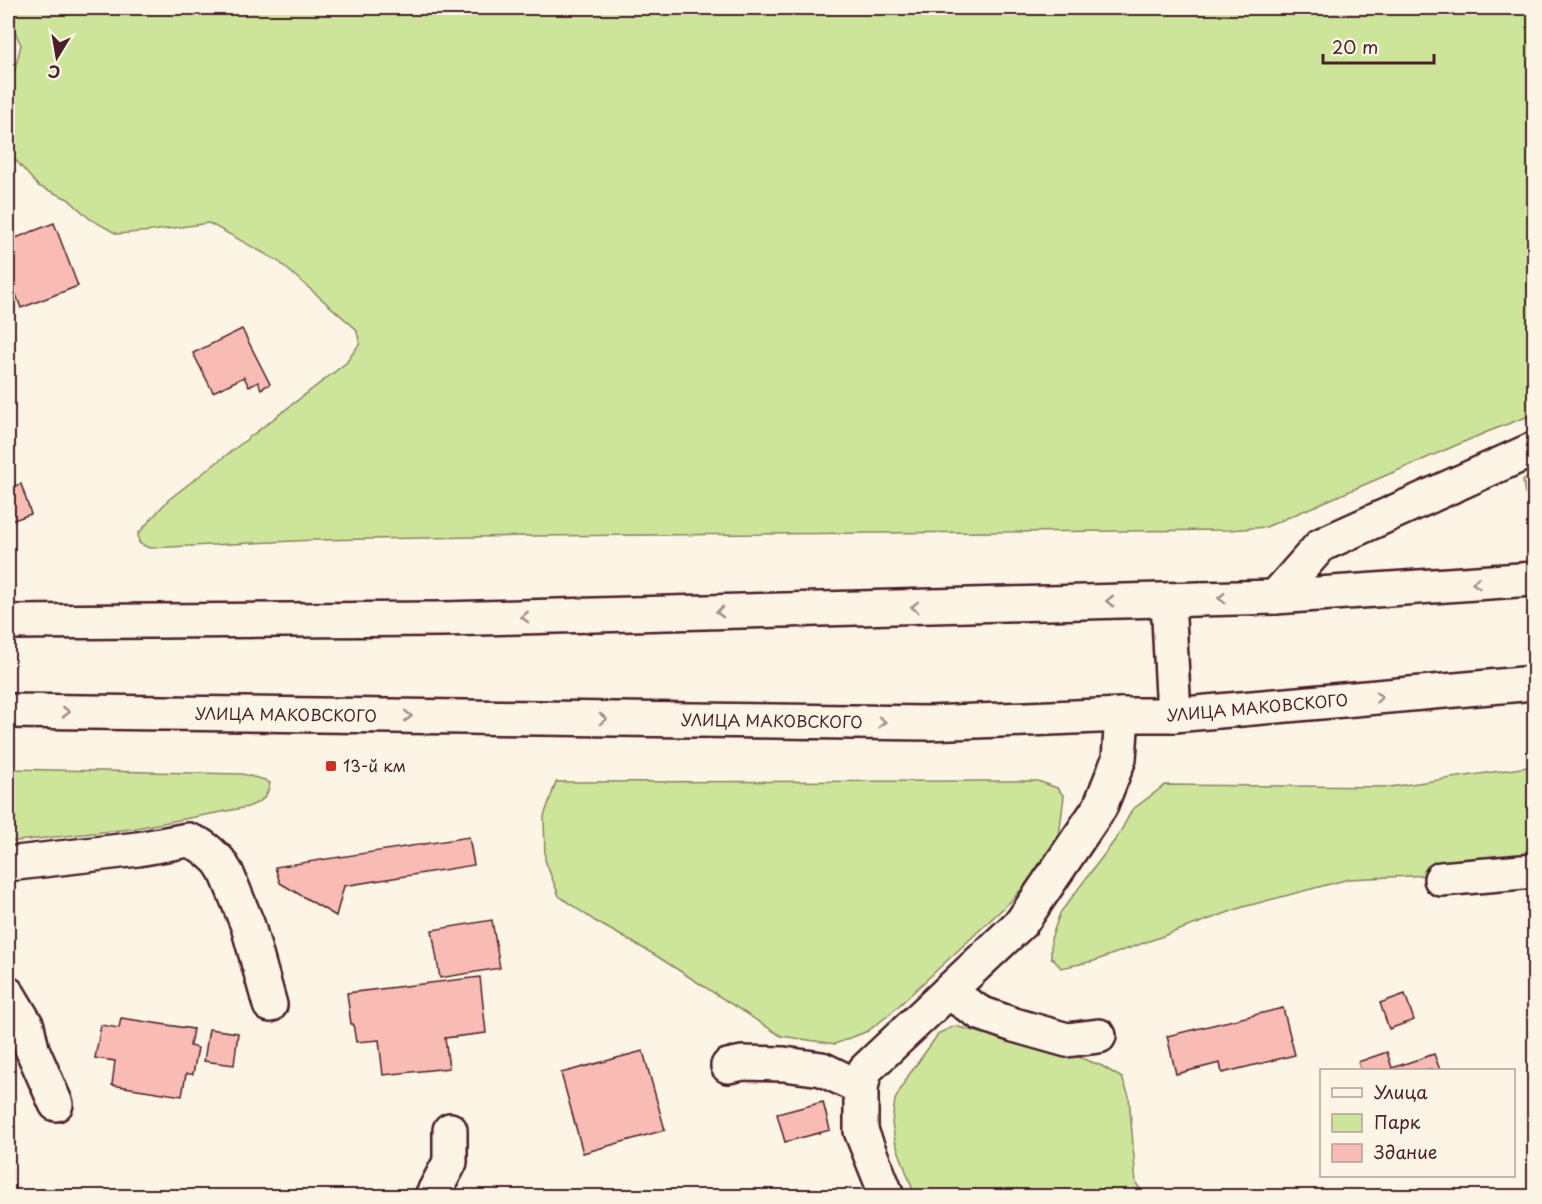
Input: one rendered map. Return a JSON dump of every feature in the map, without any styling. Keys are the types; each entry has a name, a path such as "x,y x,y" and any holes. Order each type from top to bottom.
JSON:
{"main road":[{"path":"1275,597 1320,545 1534,449"},
{"path":"8,622 443,619 1275,597 1534,579"},
{"path":"1168,600 1174,715"},
{"name":"УЛИЦА МАКОВСКОГО","path":"8,711 928,723 1174,715 1534,683"},
{"path":"887,1197 861,1131 861,1088 865,1070 1022,922 1100,807 1119,759 1122,715"},
{"path":"8,864 138,849 188,840 200,845 219,861 227,874 248,926 270,1005"},
{"path":"1441,879 1534,871"},
{"path":"948,992 980,1013 1014,1025 1067,1040 1099,1036"},
{"path":"8,994 27,1026 32,1049 56,1104"},
{"path":"728,1066 743,1063 784,1064 822,1069 861,1088"},
{"path":"432,1197 450,1162 450,1130"}],"green space":[{"path":"8,8 1534,8 1534,414 1266,527 1230,530 315,540 149,548 139,543 138,534 168,500 346,363 360,343 356,329 278,261 209,223 117,234 90,219 68,199 38,186 12,156 8,124 14,73 21,45 8,16"},
{"path":"1534,471 1533,505 1525,494 1523,481"},
{"path":"1534,766 1534,854 1473,873 1349,879 1243,907 1094,961 1061,968 1051,957 1051,939 1060,913 1118,836 1132,810 1165,785 1390,787"},
{"path":"8,769 242,774 270,783 263,799 248,807 131,829 8,842"},
{"path":"1038,781 1057,788 1064,796 1059,836 1050,855 1013,899 890,1014 868,1031 835,1044 781,1036 655,955 595,921 559,896 545,860 544,816 556,782"},
{"path":"955,1026 1066,1052 1102,1066 1122,1078 1129,1096 1136,1183 1145,1196 915,1196 895,1141 892,1123 895,1100 906,1079 939,1033"}],"building":[{"path":"54,223 78,286 21,308 8,273 8,241"},
{"path":"242,329 270,384 261,389 258,382 249,387 244,377 213,392 193,353"},
{"path":"21,484 31,514 8,522 8,488"},
{"path":"469,837 474,865 344,886 336,916 280,883 275,867"},
{"path":"492,920 500,968 440,978 432,930"},
{"path":"480,977 486,1033 445,1038 449,1068 383,1075 379,1040 356,1042 347,993"},
{"path":"1405,994 1414,1020 1389,1029 1380,1003"},
{"path":"1283,1008 1295,1055 1222,1073 1220,1063 1176,1074 1167,1036"},
{"path":"121,1018 193,1029 190,1046 198,1048 193,1074 186,1074 182,1096 112,1085 115,1061 95,1058 101,1025 119,1028"},
{"path":"209,1029 238,1033 234,1065 204,1061"},
{"path":"643,1051 665,1130 583,1153 561,1073"},
{"path":"1387,1052 1392,1068 1434,1054 1440,1069 1361,1069 1358,1062"},
{"path":"823,1102 830,1130 785,1142 777,1114"},
{"path":"8,1130 10,1130 11,1196 8,1196"}],"place":[{"name":"13-й км","path":"331,766"}]}
